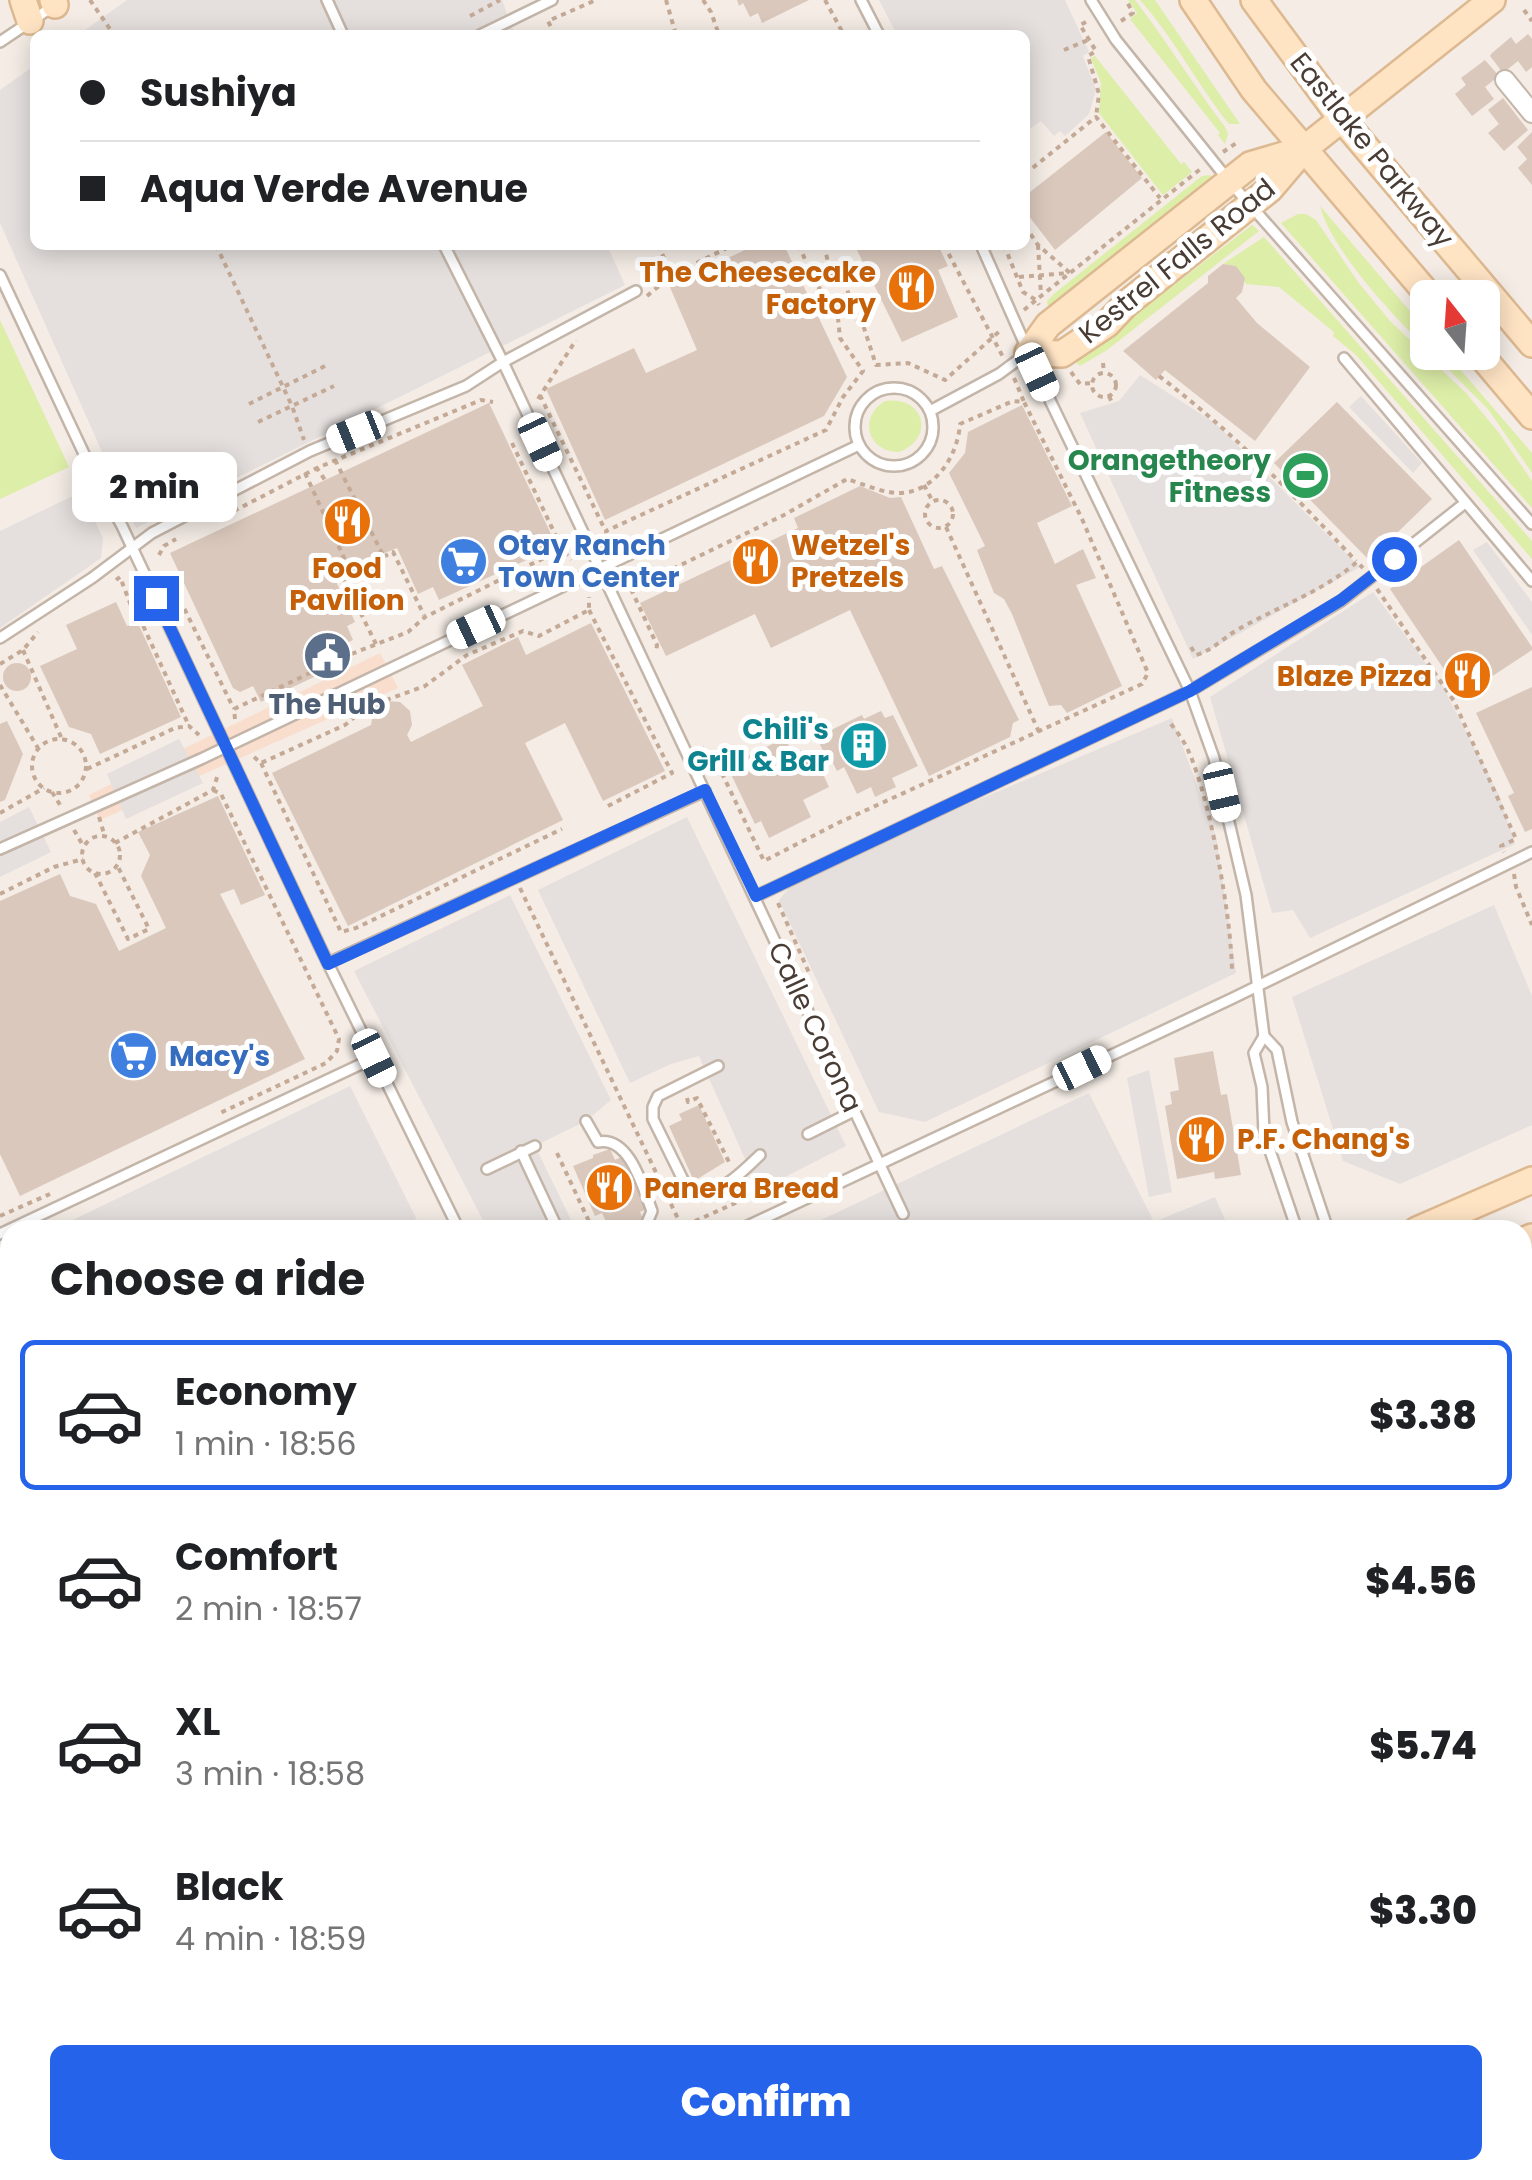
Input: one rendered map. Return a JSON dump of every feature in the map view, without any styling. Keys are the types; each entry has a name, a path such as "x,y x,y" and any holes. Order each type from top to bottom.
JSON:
{"main road":[{"name":"Eastlake Parkway","path":"1193,0 1254,90 1416,280"},
{"name":"Eastlake Parkway","path":"1254,0 1341,118 1532,344"},
{"name":"Kestrel Falls Road","path":"1028,353 1062,354 1107,324 1126,304 1270,189 1304,149 1492,0"},
{"name":"Kestrel Falls Road","path":"1028,353 1048,325 1250,165 1304,149"},
{"path":"1493,370 1532,416"},
{"path":"1440,1220 1532,1180"}],"street":[{"path":"1506,80 1532,112"}],"lane":[{"path":"327,0 341,30"},
{"path":"490,30 552,0"},
{"path":"861,0 876,30"},
{"path":"1091,0 1116,40 1250,205 1532,524"},
{"path":"0,42 26,10 57,2"},
{"name":"Calle Corona","path":"446,250 756,896 903,1214"},
{"path":"982,250 1190,691 1214,758 1246,896 1259,984 1264,1036 1254,1053 1262,1087 1264,1133 1293,1220"},
{"path":"0,275 454,1220"},
{"path":"0,638 132,547 310,452 466,386 502,362 640,294"},
{"path":"930,411 999,374 1028,353"},
{"path":"1344,358 1532,581"},
{"path":"889,388 914,393 930,411 933,424 926,449 904,464 878,462 859,445 855,420 859,408 877,392 889,388"},
{"path":"0,849 859,445"},
{"path":"756,896 1190,691 1341,600 1466,503"},
{"path":"328,964 705,790"},
{"path":"760,1220 1532,852"},
{"path":"1264,1036 1277,1050 1292,1122 1325,1220"},
{"path":"30,1220 374,1058"},
{"path":"718,1066 658,1096 653,1119 688,1190 708,1192 733,1180 760,1155"},
{"path":"808,1134 854,1111"},
{"path":"586,1122 598,1142 607,1140 624,1149 652,1211 648,1220"},
{"path":"487,1169 535,1146"},
{"path":"522,1151 553,1220"}],"path":[{"path":"90,0 111,30"},
{"path":"470,16 500,0"},
{"path":"552,30 548,21 596,0"},
{"path":"666,0 674,30"},
{"path":"703,0 717,30"},
{"path":"825,0 841,30"},
{"path":"1117,24 1133,12 1126,0"},
{"path":"1524,10 1532,21"},
{"path":"1086,22 1103,54 1096,51 1080,25 1086,22"},
{"path":"1064,50 1088,40"},
{"path":"1030,170 1096,117 1100,94 1088,56 1096,51"},
{"path":"1096,117 1162,200"},
{"path":"1220,154 1238,142"},
{"path":"1006,250 1023,292 1036,300 1203,167"},
{"path":"1030,233 1070,274"},
{"path":"1038,244 1041,297"},
{"path":"218,250 324,480"},
{"path":"660,250 672,274"},
{"path":"640,294 656,291 672,274 722,250"},
{"path":"801,250 809,269 823,283"},
{"path":"825,250 832,279"},
{"path":"947,250 992,339"},
{"path":"1019,277 1070,274"},
{"path":"832,279 845,285 845,303 837,308 820,301 818,291 823,283 832,279"},
{"path":"845,303 864,328 876,365"},
{"path":"837,308 840,338 862,371"},
{"path":"944,389 945,380 1013,319"},
{"path":"536,401 578,338"},
{"path":"1102,362 1104,374"},
{"path":"606,532 826,430 862,371 876,365 908,363 945,380"},
{"path":"249,404 324,366"},
{"path":"1074,380 1092,383 1104,374"},
{"path":"1104,374 1115,383 1109,396"},
{"path":"1160,376 1263,462 1357,562 1454,701 1516,839 1501,846 1532,925"},
{"path":"1092,383 1095,393 1109,396"},
{"path":"258,422 334,386"},
{"path":"540,395 608,543"},
{"path":"1109,396 1113,405"},
{"path":"217,514 234,510 316,468 481,400 493,402"},
{"path":"764,861 1142,684 1148,673 1082,519 1024,402 1013,400 960,424"},
{"path":"631,589 784,515 847,479 902,493 924,485 952,457 960,424 957,415"},
{"path":"826,430 832,442"},
{"path":"512,443 562,549 571,560"},
{"path":"335,460 384,557"},
{"path":"846,468 847,479"},
{"path":"305,473 350,573"},
{"path":"924,485 933,502"},
{"path":"941,500 951,507 952,519 946,527 936,528 926,520 925,510 933,502 941,500"},
{"path":"946,527 1040,733"},
{"path":"159,555 164,546 177,538"},
{"path":"234,709 408,632 425,616 562,549"},
{"path":"376,644 343,577 350,573 393,552 425,616"},
{"path":"1190,647 1196,655 1213,649 1233,632 1340,576 1357,562"},
{"path":"120,577 134,616 141,620 189,726 200,735"},
{"path":"625,577 657,645 656,652"},
{"path":"589,596 589,610 672,773 606,808"},
{"path":"180,600 234,709 235,719"},
{"path":"262,763 345,725 366,707 425,686 467,656 524,630 539,636 589,610"},
{"path":"23,650 62,738"},
{"path":"0,686 38,748"},
{"path":"1171,724 1188,750 1206,810 1218,862 1232,973"},
{"path":"86,770 176,728 189,726"},
{"path":"62,738 70,741 83,752 83,778 71,790 52,792 44,788 32,774 33,756 38,748 62,738"},
{"path":"702,747 707,762 717,763 764,861 772,889 810,975"},
{"path":"254,757 262,763 340,932 356,928 562,829"},
{"path":"115,842 213,790 218,774"},
{"path":"83,778 93,805"},
{"path":"0,813 44,788"},
{"path":"213,790 221,794 339,1039 338,1051 326,1063 216,1114"},
{"path":"82,860 84,847 93,838 105,837 115,842 120,854 117,865 108,873 95,873"},
{"path":"507,856 675,1220"},
{"path":"82,860 95,873 128,939 140,937 150,928 117,865"},
{"path":"0,894 54,867 82,860"},
{"path":"682,1084 688,1102 698,1098 730,1164 726,1167 742,1200 697,1220"},
{"path":"557,1153 588,1220"},
{"path":"0,1216 58,1192"}],"shaded area":[{"path":"127,0 502,0 513,30 85,30"},
{"path":"879,0 1065,0 1089,52 1083,56 1096,90 1089,114 1065,136 1060,131 1054,136 1041,121 1030,129 1030,30 894,30"},
{"path":"30,69 30,250 609,250 625,285 136,528 0,223 0,90"},
{"path":"1140,375 1215,423 1360,567 1193,659 1080,413 1119,401"},
{"path":"1361,396 1422,463 1413,473 1349,407"},
{"path":"81,492 103,538 101,558 0,628 0,531"},
{"path":"1487,542 1532,602 1532,635 1473,550"},
{"path":"1373,592 1442,685 1499,795 1515,844 1310,938 1293,910 1272,913 1210,697"},
{"path":"380,653 398,688 100,820 89,795"},
{"path":"1172,718 1216,836 1236,973 925,1122 879,1112 779,900 800,875"},
{"path":"179,739 203,783 126,819 107,774"},
{"path":"29,807 51,852 0,877 0,822"},
{"path":"687,817 846,1146 759,1190 699,1056 630,1083 538,890"},
{"path":"510,895 611,1100 586,1121 535,1146 571,1220 483,1220 354,971"},
{"path":"1494,905 1532,996 1532,1125 1400,1184 1343,1161 1292,997"},
{"path":"1149,1070 1172,1192 1149,1197 1127,1078"},
{"path":"350,1086 417,1220 73,1220"},
{"path":"1089,1093 1153,1220 821,1220"},
{"path":"1215,1197 1225,1220 1159,1220"}],"green space":[{"path":"1128,0 1135,0 1225,127 1225,144 1130,19 1137,13"},
{"path":"1140,0 1155,0 1240,124 1229,124"},
{"path":"1095,56 1181,164 1184,162 1192,172 1163,195 1099,113 1101,83 1091,58"},
{"path":"1210,175 1213,180 1048,307 1047,301 1055,293 1202,176"},
{"path":"1320,206 1410,311 1410,331 1350,262"},
{"path":"1298,214 1316,220 1358,282 1410,340 1410,369 1281,223"},
{"path":"1252,225 1259,231 1107,350 1080,366 1075,361"},
{"path":"1264,237 1532,541 1532,559 1356,355 1333,336 1334,332 1279,287 1246,284 1236,266 1223,264"},
{"path":"0,320 69,467 0,499"},
{"path":"1410,370 1442,370 1467,394 1532,481 1532,508"},
{"path":"1449,370 1461,370 1532,453 1532,473 1488,409"},
{"path":"885,401 909,404 920,419 918,437 899,452 880,446 870,433 871,416"}],"building":[{"path":"737,0 809,0 762,23 758,13 750,17"},
{"path":"1528,34 1532,39 1532,67 1526,72 1518,61 1503,73 1490,56 1511,37 1516,44"},
{"path":"1485,60 1499,76 1485,87 1494,99 1472,116 1455,94 1466,85 1461,78"},
{"path":"1503,98 1528,130 1504,151 1488,133 1499,124 1488,110"},
{"path":"1106,132 1142,178 1055,250 1030,218 1030,192"},
{"path":"1532,132 1532,185 1518,168 1527,159 1517,147"},
{"path":"745,250 786,250 847,377 824,416 605,520 546,389 634,348 646,373 697,350 669,285"},
{"name":"The Cheesecake Factory","path":"857,250 940,250 948,266 938,270 958,317 902,342"},
{"path":"1223,264 1236,266 1245,278 1242,292 1236,298 1257,323 1310,367 1255,441 1165,370 1156,380 1123,351 1208,283 1208,276"},
{"path":"1337,402 1432,499 1369,560 1274,463"},
{"path":"489,403 551,534 546,551 439,600 433,587 418,594 397,548 343,570 333,575 355,622 347,626 353,640 341,646 348,661 261,702 253,686 240,692 233,688 170,553"},
{"path":"1022,405 1072,506 1037,523 1055,564 1083,549 1096,578 1076,585 1122,686 1067,713 1061,705 1049,706 1012,614 1004,599 994,593 977,550 985,546 949,473 965,453 968,432"},
{"path":"860,486 890,498 901,497 934,569 942,566 1019,720 1013,723 1010,737 929,776 850,610 771,648 755,614 666,656 640,603 798,528 794,518"},
{"path":"1459,540 1532,647 1462,696 1390,589"},
{"path":"116,602 127,626 137,621 181,717 100,754 91,734 69,727 40,666 77,649 66,625"},
{"path":"591,623 665,771 603,801 565,723 525,743 563,820 348,926 272,773 371,725 374,708 386,701 400,702 410,711 412,725 407,735 411,742 483,706 462,665 518,637 526,655"},
{"path":"17,663 27,667 31,677 27,687 17,691 7,687 3,677 7,667"},
{"path":"1532,687 1532,829 1525,832 1508,796 1514,793 1476,713"},
{"name":"Chili's Grill & Bar","path":"881,711 885,718 893,715 918,766 892,778 896,787 875,797 871,787 857,794 844,767 837,771 831,759 827,760 814,731 827,725 829,731 862,715 864,719"},
{"path":"7,721 23,754 5,800 0,802 0,724"},
{"path":"785,738 793,754 801,750 810,767 818,763 829,787 803,800 811,817 769,838 761,821 755,824 727,766"},
{"path":"218,796 265,895 241,905 234,889 220,894 305,1059 20,1196 0,1154 0,901 60,874 70,896 96,904 119,951 166,928 141,876 150,855 138,832"},
{"name":"P.F. Chang's","path":"1213,1051 1221,1095 1227,1094 1241,1175 1215,1179 1214,1172 1177,1179 1165,1106 1172,1104 1170,1092 1179,1090 1174,1058"},
{"path":"699,1105 725,1162 694,1181 669,1126 682,1120 679,1114"},
{"name":"Panera Bread","path":"610,1149 615,1160 623,1156 646,1209 640,1212 643,1219 605,1220 602,1213 595,1216 573,1166"}],"place":[{"name":"The Cheesecake Factory","path":"911,288"},
{"name":"Orangetheory Fitness","path":"1306,476"},
{"name":"Food Pavilion","path":"347,521"},
{"name":"Otay Ranch Town Center","path":"463,561"},
{"name":"Wetzel's Pretzels","path":"756,561"},
{"name":"The Hub","path":"327,656"},
{"name":"Blaze Pizza","path":"1467,676"},
{"name":"Chili's Grill & Bar","path":"864,745"},
{"name":"Macy's","path":"134,1056"},
{"name":"P.F. Chang's","path":"1202,1139"},
{"name":"Panera Bread","path":"609,1188"}],"route":[{"path":"156,598 328,964 705,790 756,896 1190,691 1341,600 1394,559"}]}
